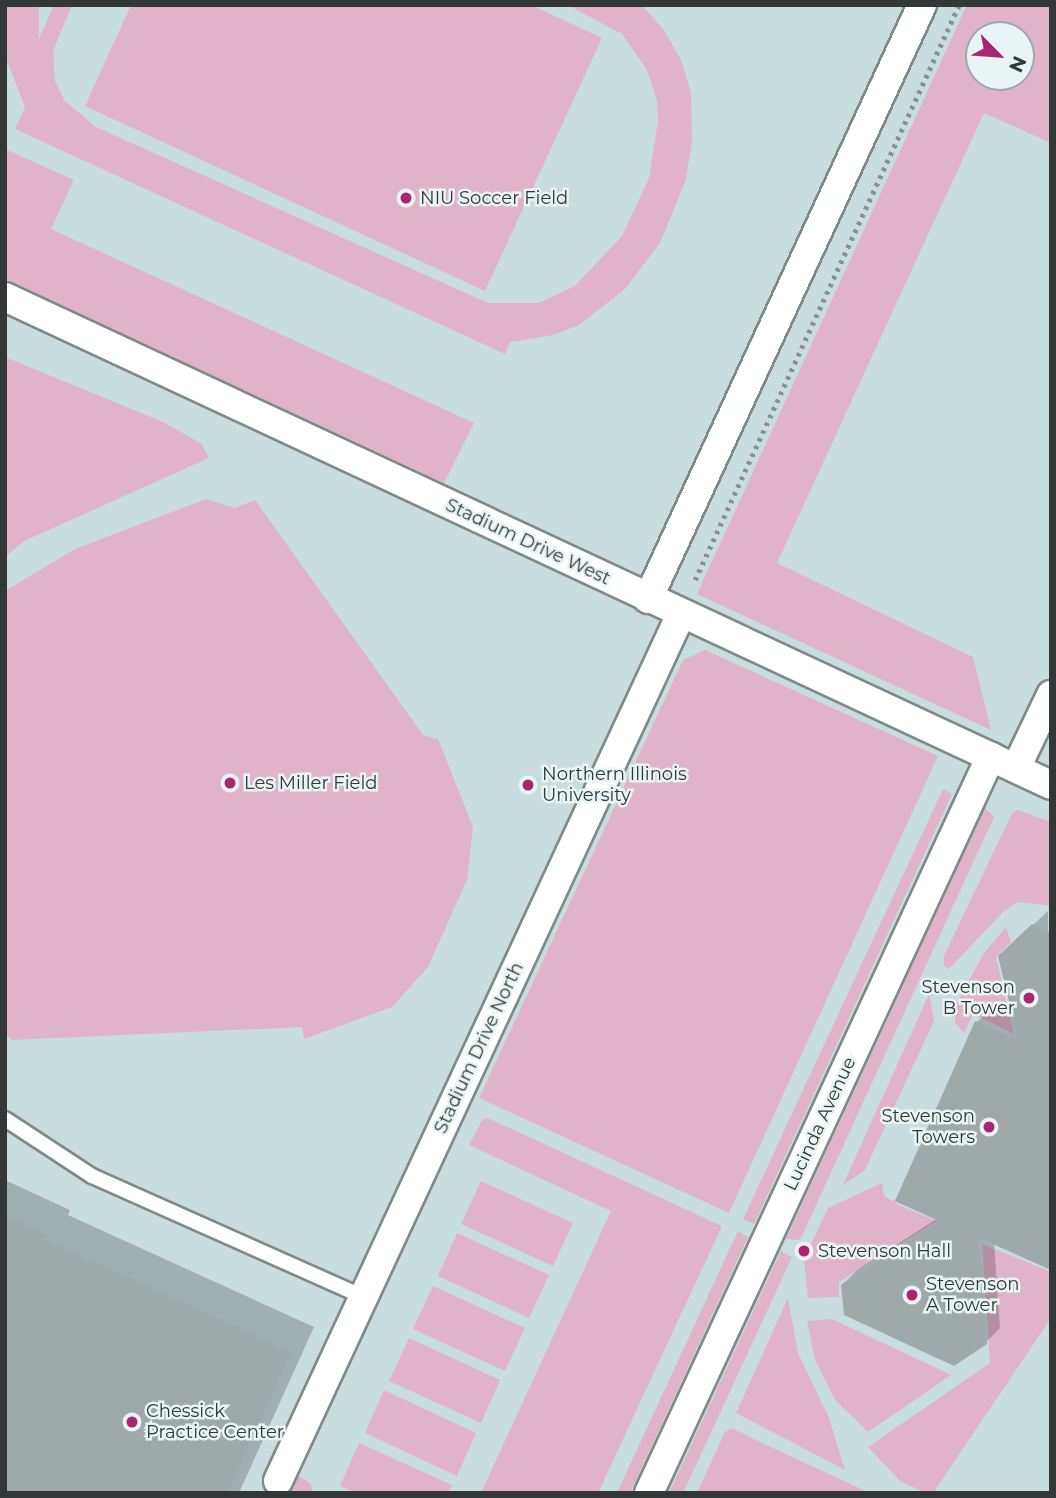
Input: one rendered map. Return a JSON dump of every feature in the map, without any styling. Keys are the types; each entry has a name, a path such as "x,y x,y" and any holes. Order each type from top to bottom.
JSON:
{"street":[{"path":"648,599 922,5"},
{"name":"Stadium Drive West","path":"5,297 648,599 1017,766 1051,785"},
{"name":"Stadium Drive North","path":"278,1481 681,614"},
{"path":"1017,766 1051,695"},
{"name":"Lucinda Avenue","path":"649,1493 991,756"}],"lane":[{"path":"5,1119 92,1176 364,1297"}],"path":[{"path":"695,580 959,5"}],"shaded area":[{"name":"Northern Illinois University","path":"5,5 1051,5 1051,1493 5,1493"},
{"path":"5,5 39,5 39,39 54,5 72,5 53,51 55,81 65,101 96,127 488,303 539,303 575,286 622,236 649,178 658,121 657,101 647,70 622,34 568,5 642,5 664,30 681,60 691,92 692,142 686,179 660,243 625,289 579,325 553,335 510,342 505,354 15,129 25,107 5,56"},
{"name":"NIU Soccer Field","path":"131,5 531,5 602,38 485,291 85,106"},
{"path":"967,5 1051,5 1051,143 984,113 777,563 973,657 991,730 697,594"},
{"path":"5,149 74,180 51,229 474,423 444,483 5,279"},
{"path":"5,357 163,422 202,444 209,458 24,541 5,557"},
{"name":"Les Miller Field","path":"206,499 235,508 255,500 423,735 438,739 473,827 467,880 428,967 392,1007 304,1039 302,1027 12,1040 5,1034 5,591 75,549"},
{"path":"705,650 938,756 729,1213 479,1098 683,660"},
{"path":"943,789 952,794 754,1224 743,1219"},
{"path":"985,808 994,817 800,1240 786,1239"},
{"path":"1018,810 1051,822 1051,906 1018,902 1004,911 949,969 944,966 944,956 1012,813"},
{"path":"1006,927 1011,942 996,957 1014,1034 973,1014 964,1033 955,1023 956,1005 984,953"},
{"path":"929,994 934,1021 865,1170 843,1185"},
{"path":"488,1118 722,1226 598,1493 481,1493 611,1211 469,1145 482,1120"},
{"path":"481,1181 573,1223 553,1266 461,1224"},
{"path":"882,1183 884,1196 892,1201 899,1196 896,1204 937,1221 839,1282 839,1297 808,1298 804,1259 828,1208"},
{"path":"738,1231 748,1237 630,1493 617,1493"},
{"path":"457,1233 549,1275 529,1318 438,1276"},
{"path":"982,1244 1051,1272 1051,1318 933,1493 926,1493 900,1481 868,1447 990,1363"},
{"path":"781,1251 792,1257 683,1493 669,1493"},
{"path":"433,1286 525,1328 505,1371 413,1329"},
{"path":"788,1298 798,1353 829,1418 845,1470 736,1413"},
{"path":"832,1319 951,1375 868,1432 835,1400 815,1360 807,1321"},
{"path":"409,1338 500,1380 481,1423 389,1381"},
{"path":"384,1390 476,1433 457,1476 365,1433"},
{"path":"732,1428 870,1493 697,1493 725,1432"},
{"path":"359,1443 452,1485 448,1493 356,1493 340,1486"},
{"path":"293,1473 310,1483 314,1493 284,1493"}],"building":[{"path":"1032,924 1051,933 1051,1270 979,1238 987,1344 954,1366 844,1315 841,1285 939,1221 895,1201 975,1021 1018,1039 998,956"},
{"name":"Chessick Practice Center","path":"5,1215 47,1235 44,1239 291,1352 227,1493 5,1493"}],"place":[{"name":"NIU Soccer Field","path":"406,198"},
{"name":"Les Miller Field","path":"230,783"},
{"name":"Northern Illinois University","path":"528,785"},
{"name":"Stevenson B Tower","path":"1029,998"},
{"name":"Stevenson Towers","path":"989,1127"},
{"name":"Stevenson Hall","path":"804,1251"},
{"name":"Stevenson A Tower","path":"912,1295"},
{"name":"Chessick Practice Center","path":"132,1422"}]}
